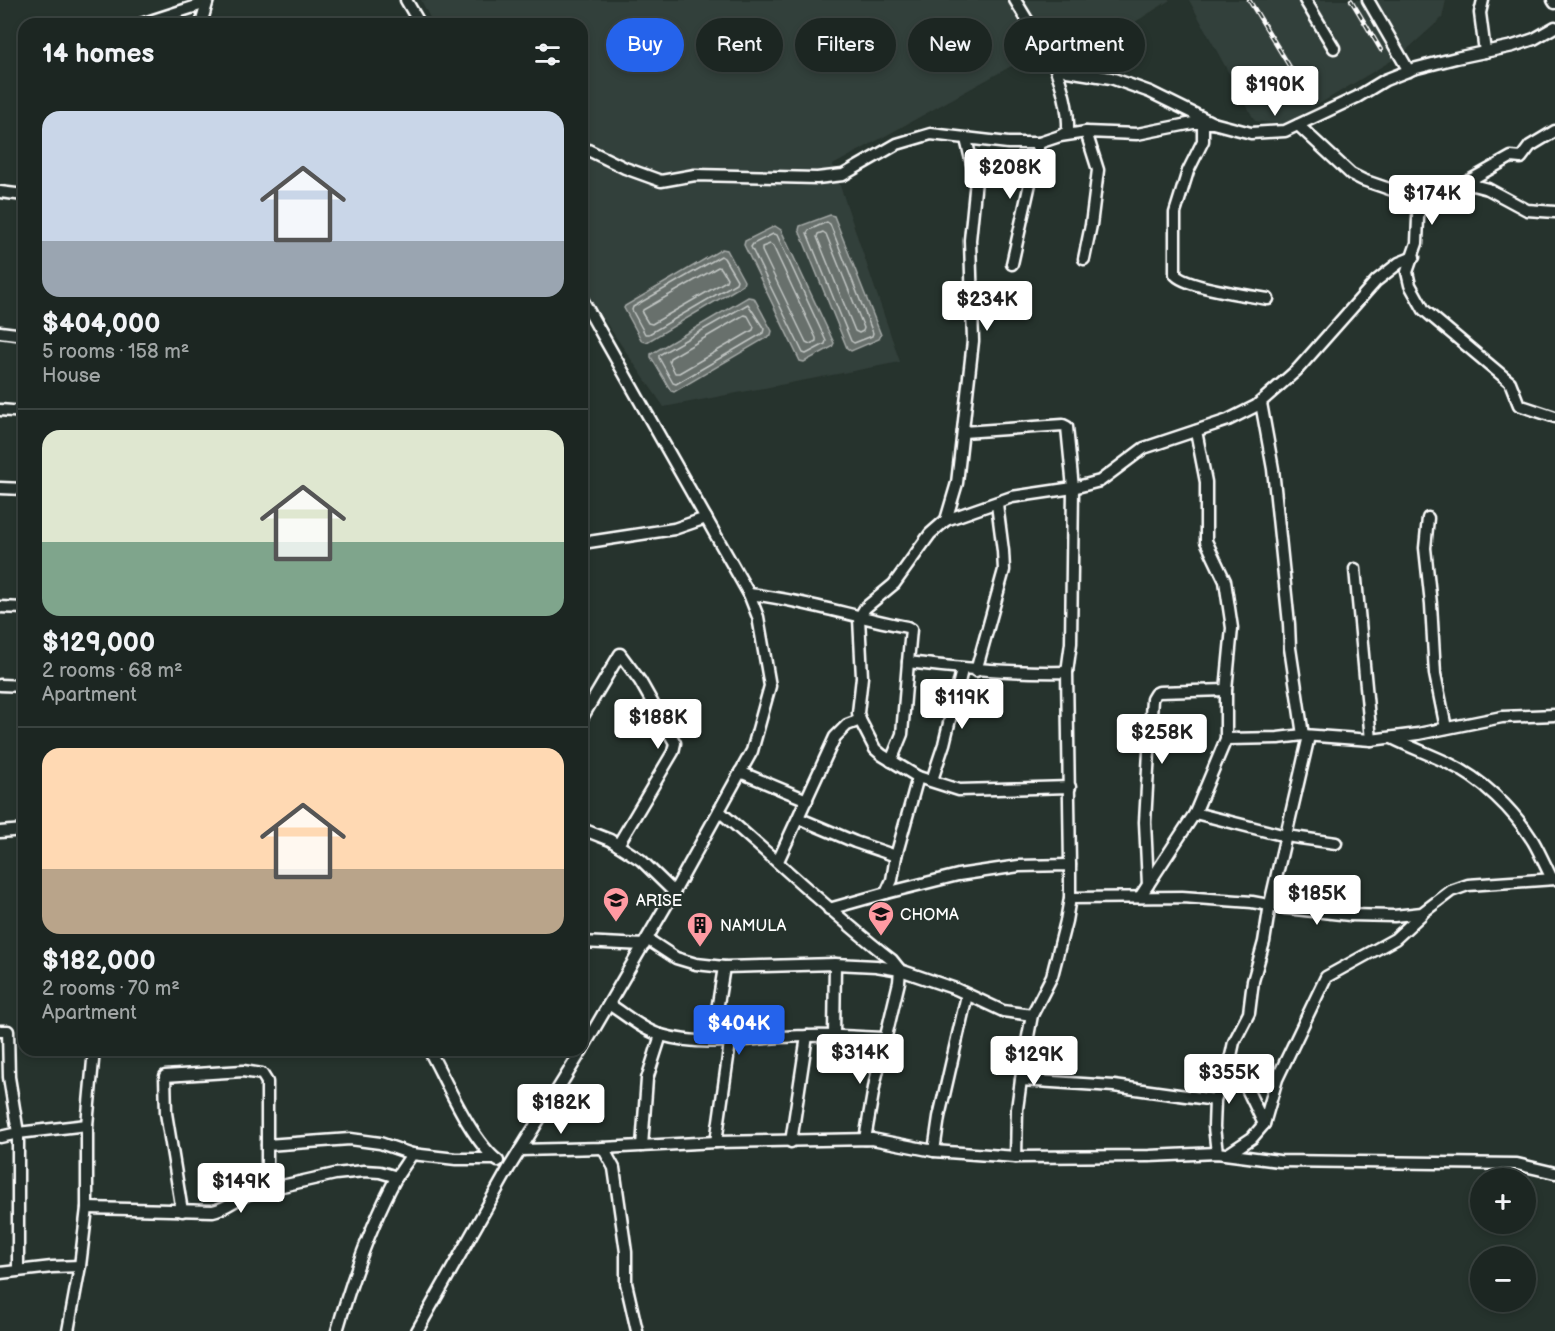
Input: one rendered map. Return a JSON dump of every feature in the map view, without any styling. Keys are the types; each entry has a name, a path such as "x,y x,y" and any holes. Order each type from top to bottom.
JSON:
{"street":[{"path":"406,0 416,18"},
{"path":"1015,0 1026,18"},
{"path":"1305,0 1334,48"},
{"path":"1368,0 1409,71"},
{"path":"1483,0 1480,13 1485,52"},
{"path":"158,18 204,2 202,18"},
{"path":"588,150 625,168 661,181 695,175 817,178 843,175 897,144 931,134 1008,143 1039,143 1060,136 1086,132 1137,134 1193,123 1208,123 1251,133 1285,131 1357,97 1384,80 1409,71 1534,39 1555,27"},
{"path":"1057,72 1068,116 1068,131 1060,136"},
{"path":"1073,72 1111,78 1150,92 1208,123"},
{"path":"1208,123 1203,141 1188,171 1175,213 1175,274 1178,279 1202,286 1268,299"},
{"path":"1298,125 1351,174 1398,192 1419,193 1465,183 1511,157 1521,158 1530,146 1555,131"},
{"path":"1084,259 1098,170 1086,132"},
{"path":"946,520 957,483 973,340 970,240 976,190 975,172 966,139"},
{"path":"1012,264 1039,143"},
{"path":"1465,183 1488,189 1527,210 1555,212"},
{"path":"0,192 18,194"},
{"path":"1419,193 1418,232 1414,256 1407,272 1408,281 1424,310 1510,382 1518,405 1555,417"},
{"path":"1070,788 959,790 918,777 875,749 860,720 858,709 862,677 859,618 865,608 894,584 930,534 946,520 1012,497 1073,488 1100,481 1144,448 1228,420 1261,403 1297,370 1376,281 1399,263 1414,256"},
{"path":"588,310 749,594 758,617 770,686 752,751 646,942 588,1040"},
{"path":"588,321 595,322"},
{"path":"0,332 18,334"},
{"path":"1223,1154 1215,1100 1234,1042 1249,1013 1253,981 1264,942 1306,736 1290,648 1273,469 1261,403"},
{"path":"0,410 18,412"},
{"path":"963,432 1066,426 1073,488 1071,643 1067,672 1070,898 1052,976 1032,1015 1017,1108 1016,1157"},
{"path":"1140,897 1195,813 1226,739 1226,690 1231,645 1230,608 1220,567 1206,541 1206,482 1196,431"},
{"path":"0,488 18,489"},
{"path":"976,671 1004,570 997,504"},
{"path":"588,542 674,529 706,518"},
{"path":"1428,518 1425,538 1435,674 1446,728"},
{"path":"1355,569 1365,663 1366,706 1371,740"},
{"path":"749,594 796,602 911,629 902,734 891,761"},
{"path":"0,607 18,608"},
{"path":"588,708 620,654 640,681 675,743 673,752 618,845"},
{"path":"908,662 976,671 1067,672"},
{"path":"932,780 944,744 962,670"},
{"path":"0,685 18,686"},
{"path":"1148,885 1145,822 1152,699 1159,692 1226,690"},
{"path":"1226,739 1306,736 1371,740 1502,717 1555,715"},
{"path":"778,861 835,737 847,724 860,720"},
{"path":"1223,1154 1252,1138 1264,1124 1277,1079 1326,977 1395,939 1422,913 1451,891 1485,883 1553,879 1533,841 1495,795 1447,763 1392,738"},
{"path":"740,772 807,800"},
{"path":"886,893 892,880 896,856 918,777"},
{"path":"719,811 778,861 829,909 892,960 900,970 865,1139"},
{"path":"1195,813 1286,836 1336,843"},
{"path":"798,818 896,856"},
{"path":"0,832 18,830"},
{"path":"588,832 618,845 641,860 674,892"},
{"path":"829,909 958,875 1019,866 1070,865"},
{"path":"1070,898 1182,897 1270,904 1350,915 1394,916 1422,913"},
{"path":"588,942 646,942 685,962 724,967 835,964 876,966 900,970 1003,1011 1032,1015"},
{"path":"834,1036 835,964"},
{"path":"712,1041 724,967"},
{"path":"934,1151 939,1117 967,995"},
{"path":"610,1005 660,1035 730,1043 807,1036 885,1038"},
{"path":"0,1031 8,1031 9,1077 18,1133 18,1270"},
{"path":"642,1146 647,1079 660,1035"},
{"path":"791,1142 807,1036"},
{"path":"716,1142 730,1043"},
{"path":"68,1331 80,1266 87,1208 87,1125 93,1056"},
{"path":"432,1056 474,1133 495,1159 509,1168"},
{"path":"417,1331 509,1168 578,1056"},
{"path":"1231,1056 1264,1124"},
{"path":"182,1211 166,1113 165,1076 243,1071 262,1074 267,1082 267,1190"},
{"path":"1021,1080 1114,1086 1215,1100"},
{"path":"0,1137 87,1125"},
{"path":"267,1145 350,1139 380,1143 412,1154 456,1159 495,1159"},
{"path":"520,1150 865,1139 934,1151 1016,1157 1223,1154 1280,1161 1517,1164 1555,1173"},
{"path":"603,1149 614,1168 626,1252 626,1283 637,1331"},
{"path":"337,1331 367,1242 397,1177 412,1154"},
{"path":"87,1208 213,1211 224,1209 242,1196 335,1174 364,1171 380,1172 397,1177"},
{"path":"0,1273 80,1266"}],"shaded area":[{"path":"421,0 1170,0 1142,18 1004,18 1004,70 833,165 900,362 664,407 588,295 588,18 430,18"},
{"path":"1189,0 1446,0 1442,18 1401,55 1284,125 1255,121"}],"water":[{"path":"830,215 834,216 881,335 879,339 851,351 847,348 799,230 800,226"},
{"path":"775,226 781,230 834,343 832,347 804,362 800,361 744,245 745,241"},
{"path":"722,249 727,250 744,281 743,285 647,342 642,341 625,306"},
{"path":"748,297 754,298 772,331 771,335 674,392 671,391 651,354"}],"railway":[{"path":"1249,0 1307,95"},
{"path":"1351,0 1381,50"}],"place":[{"name":"ARISE","path":"616,923"},
{"name":"CHOMA","path":"881,937"},
{"name":"NAMULA","path":"700,948"}]}
